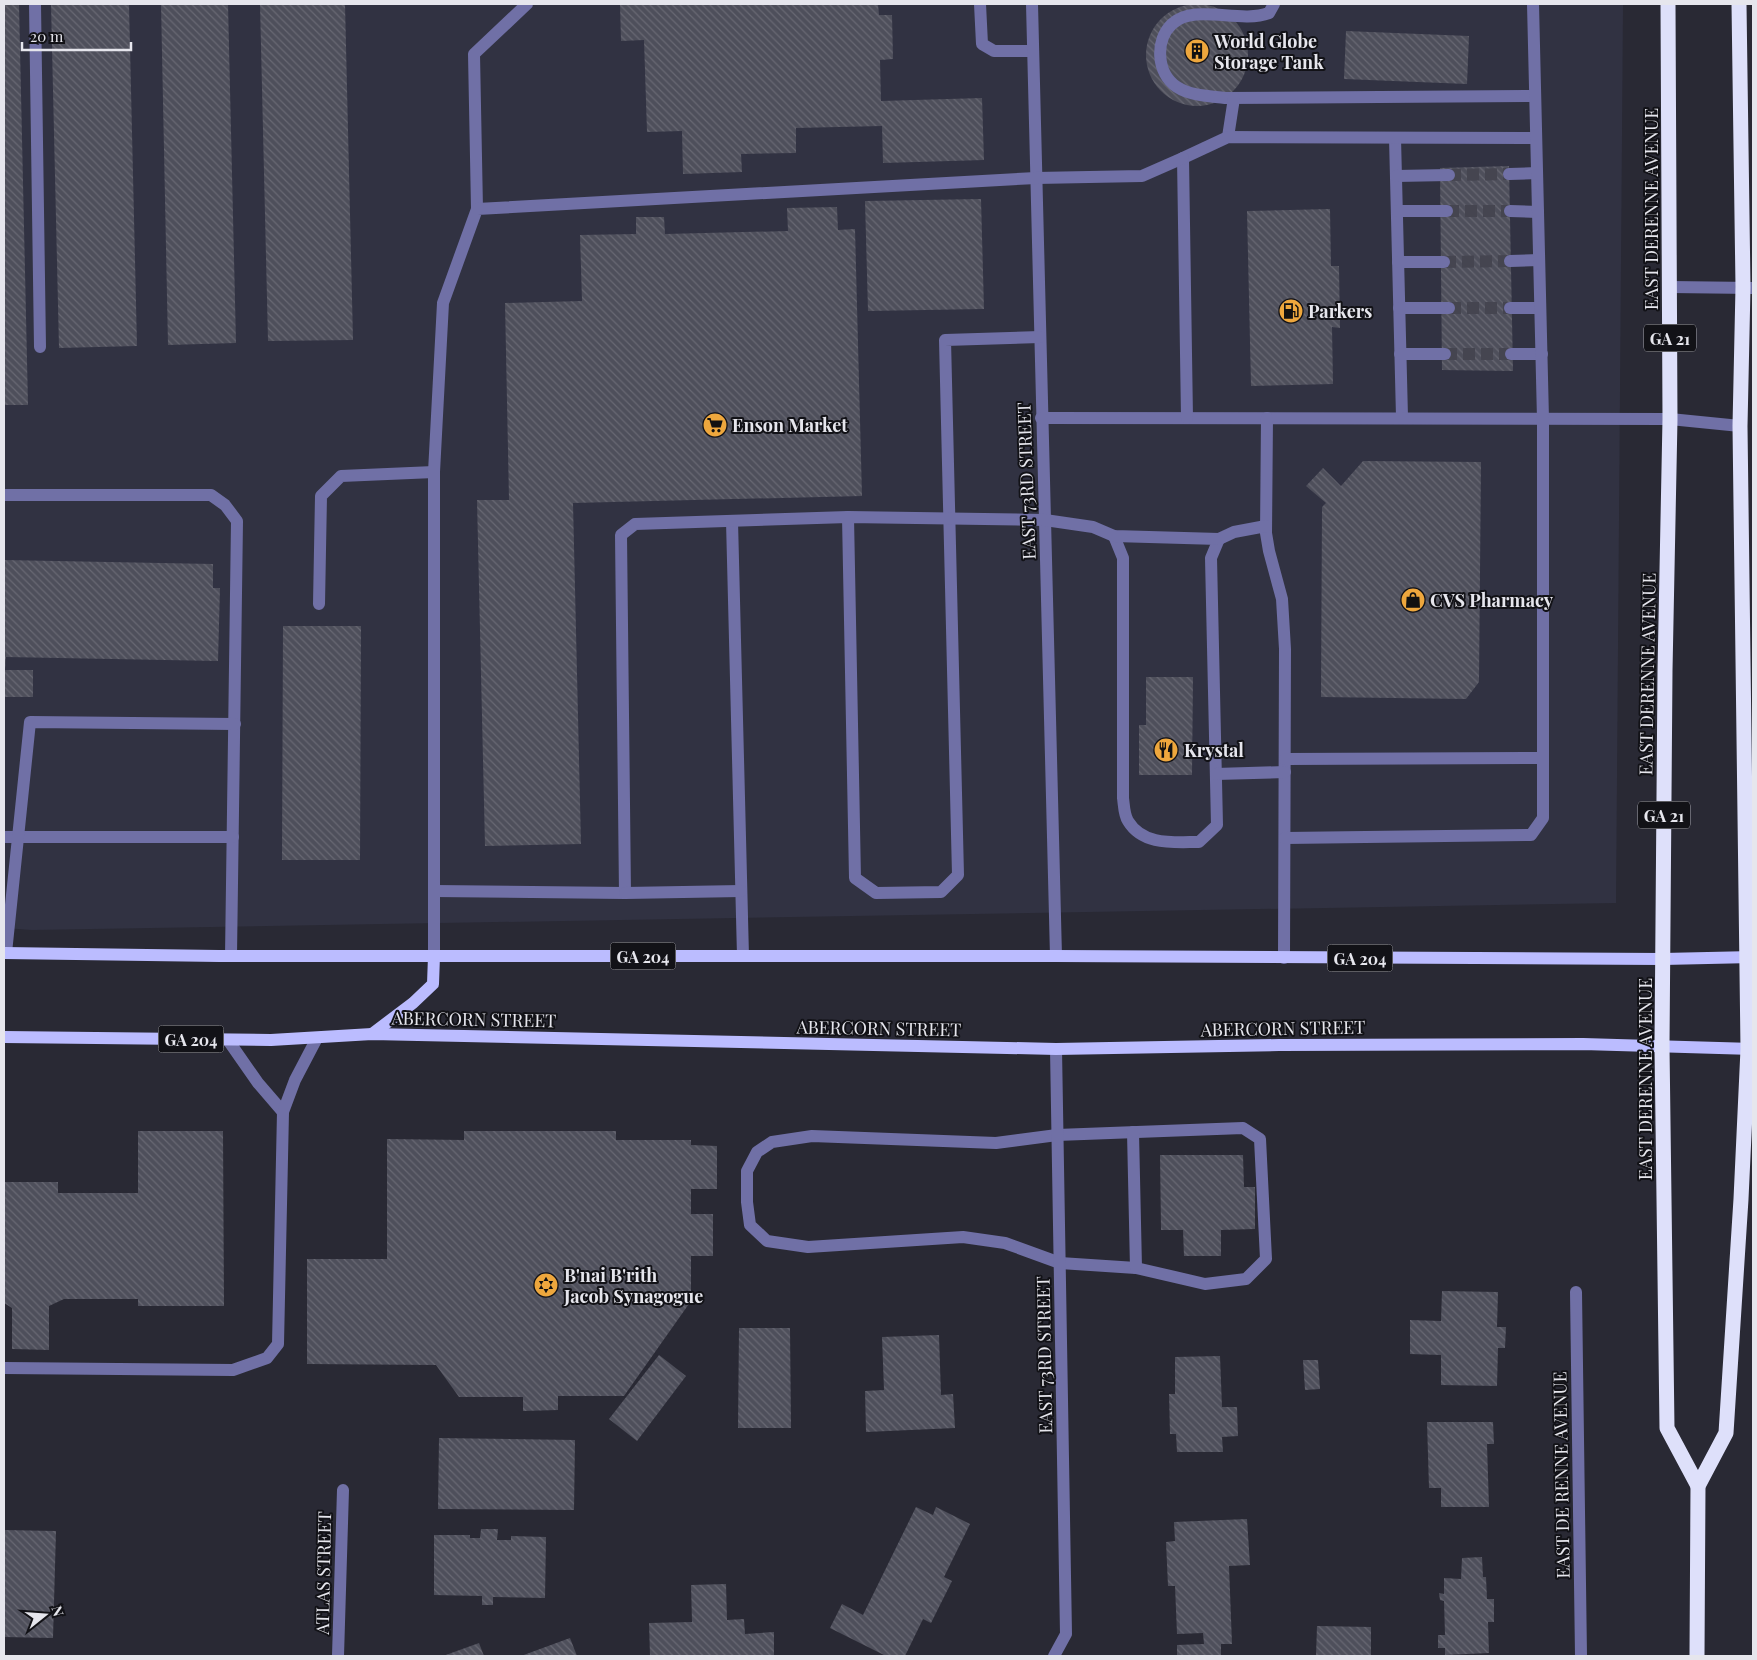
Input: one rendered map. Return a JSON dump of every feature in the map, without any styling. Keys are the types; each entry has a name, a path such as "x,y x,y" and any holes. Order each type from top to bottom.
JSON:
{"highway":[{"name":"EAST DERENNE AVENUE","path":"1668,4 1670,419 1665,662 1662,1046 1667,1428 1698,1486"},
{"name":"EAST DERENNE AVENUE","path":"1697,1656 1698,1486 1726,1433 1750,1049 1748,729 1740,426 1748,288 1739,4"}],"main road":[{"name":"GA 204","path":"5,953 231,956 1056,956 1663,959 1750,957"},
{"path":"372,1034 413,1003 433,984 434,956"},
{"name":"ABERCORN STREET","path":"4,1037 228,1040 317,1038 372,1034 1056,1049 1299,1045 1583,1044 1750,1049"}],"street":[{"path":"35,4 40,347"},
{"path":"434,956 434,472 443,303 477,209 474,54 527,4"},
{"path":"980,4 982,44 994,51 1034,51"},
{"name":"EAST 73RD STREET","path":"1032,4 1056,956"},
{"path":"1274,4 1269,13 1259,16 1230,17 1206,13 1187,16 1173,23 1164,34 1159,54 1162,67 1176,87 1204,96 1234,98 1535,96"},
{"path":"1285,838 1531,835 1543,818 1543,419 1532,4"},
{"path":"1228,137 1234,98"},
{"path":"477,209 1036,178 1142,176 1228,137 1536,138"},
{"path":"1395,138 1402,417"},
{"path":"1184,158 1186,418"},
{"path":"1509,174 1537,174"},
{"path":"1396,176 1450,175"},
{"path":"1397,211 1446,211"},
{"path":"1510,211 1538,212"},
{"path":"1510,261 1539,260"},
{"path":"1398,262 1444,262"},
{"path":"1670,287 1748,288"},
{"path":"1399,308 1448,308"},
{"path":"1510,308 1540,308"},
{"path":"848,517 855,878 876,893 941,892 958,875 945,340 1040,337"},
{"path":"1400,354 1445,354"},
{"path":"1511,354 1542,354"},
{"path":"1042,418 1402,417 1670,419 1740,426"},
{"path":"1267,418 1266,526 1269,551 1282,599 1285,649 1284,958"},
{"path":"319,604 321,496 341,476 434,472"},
{"path":"4,495 210,494 225,505 237,521 231,956"},
{"path":"625,893 621,535 635,524 848,517 1045,520 1093,527 1114,536 1219,539 1234,532 1266,526"},
{"path":"732,521 743,956"},
{"path":"1114,536 1123,558 1122,798 1127,821 1142,837 1168,842 1199,842 1217,825 1211,558 1219,539"},
{"path":"5,953 30,722 235,724"},
{"path":"1216,774 1285,766 1543,758"},
{"path":"4,837 233,837"},
{"path":"434,891 741,892"},
{"path":"4,1368 233,1370 267,1358 278,1344 283,1112 295,1080 317,1038"},
{"path":"228,1040 258,1083 283,1112"},
{"name":"EAST 73RD STREET","path":"1054,1656 1066,1634 1056,1049"},
{"path":"1243,1128 1260,1139 1266,1259 1246,1279 1205,1284 1136,1268 1060,1263 1005,1242 963,1237 808,1247 767,1240 750,1225 747,1202 747,1171 757,1152 772,1142 812,1136 996,1143 1057,1135 1133,1132 1243,1128"},
{"path":"1133,1132 1136,1268"},
{"name":"EAST DE RENNE AVENUE","path":"1576,1292 1582,1656"},
{"name":"ATLAS STREET","path":"338,1656 343,1490"}],"shaded area":[{"path":"4,4 1623,4 1616,903 32,930 4,928"}],"building":[{"path":"4,4 19,4 28,405 4,405"},
{"path":"51,4 129,4 137,346 59,348"},
{"path":"161,4 228,4 236,343 168,345"},
{"path":"260,4 345,4 353,340 268,341"},
{"path":"620,4 878,4 879,15 892,15 893,59 880,60 881,101 982,98 984,160 883,163 882,126 796,128 796,153 741,154 742,172 683,174 682,131 647,132 644,40 621,41"},
{"name":"World Globe Storage Tank","path":"1197,4 1216,8 1233,19 1244,36 1248,55 1244,74 1233,91 1216,102 1197,106 1178,102 1161,91 1150,74 1146,55 1150,36 1161,19 1178,8"},
{"path":"1346,31 1469,36 1467,84 1344,79"},
{"path":"1509,166 1513,371 1442,370 1440,168"},
{"path":"981,199 984,309 868,311 865,201"},
{"path":"837,207 838,230 855,229 862,496 573,503 581,844 485,846 477,500 509,500 505,303 582,301 580,235 636,234 636,217 664,217 665,234 788,231 787,208"},
{"path":"1330,209 1331,266 1339,266 1340,328 1332,327 1333,384 1251,386 1247,211"},
{"path":"1363,461 1481,462 1479,682 1466,699 1321,697 1322,507 1326,503 1306,486 1323,468 1341,486"},
{"path":"4,560 213,564 213,588 220,588 218,661 6,657 5,670 33,670 33,697 4,697"},
{"path":"283,626 361,626 360,860 282,860"},
{"name":"Krystal","path":"1146,677 1193,677 1192,775 1139,775 1139,725 1146,725"},
{"path":"138,1131 223,1131 224,1306 138,1306 138,1299 64,1299 49,1306 49,1350 12,1349 12,1308 4,1303 4,1182 58,1182 58,1193 138,1193"},
{"path":"464,1131 616,1131 616,1140 691,1140 691,1145 717,1146 717,1189 691,1189 691,1214 713,1214 713,1256 691,1256 691,1301 624,1396 558,1396 558,1410 523,1411 523,1397 459,1397 436,1365 307,1364 307,1259 387,1259 387,1139 464,1140"},
{"path":"1160,1155 1243,1155 1244,1187 1255,1187 1255,1229 1221,1230 1221,1256 1184,1256 1183,1230 1161,1230"},
{"path":"1442,1291 1498,1292 1497,1327 1506,1327 1505,1348 1498,1348 1497,1386 1441,1385 1441,1355 1410,1354 1410,1320 1441,1321"},
{"path":"739,1328 790,1328 791,1428 738,1428"},
{"path":"939,1335 941,1395 953,1394 955,1428 866,1432 865,1391 884,1390 882,1337"},
{"path":"659,1355 686,1376 637,1441 609,1419"},
{"path":"1220,1356 1222,1407 1237,1407 1238,1436 1222,1437 1223,1452 1177,1452 1176,1434 1170,1434 1169,1394 1175,1394 1175,1357"},
{"path":"1303,1360 1318,1360 1320,1389 1305,1390"},
{"path":"1427,1422 1493,1422 1494,1444 1487,1444 1489,1507 1441,1507 1441,1488 1429,1488"},
{"path":"439,1438 575,1440 574,1510 438,1509"},
{"path":"916,1507 933,1515 936,1507 970,1524 944,1577 952,1581 931,1623 923,1619 905,1656 886,1656 830,1628 842,1604 863,1615"},
{"path":"1247,1519 1250,1565 1229,1566 1232,1644 1221,1644 1221,1656 1177,1656 1177,1645 1204,1644 1203,1633 1177,1634 1175,1586 1168,1586 1166,1542 1175,1541 1174,1522"},
{"path":"481,1529 498,1529 497,1540 511,1540 511,1536 546,1537 545,1598 493,1597 493,1605 482,1605 482,1596 434,1595 434,1535 470,1535 470,1538 480,1538"},
{"path":"4,1530 56,1531 53,1638 4,1637"},
{"path":"1482,1557 1483,1577 1486,1577 1487,1599 1494,1599 1494,1622 1488,1622 1489,1653 1445,1655 1445,1648 1438,1648 1438,1635 1445,1635 1444,1601 1440,1600 1439,1593 1444,1594 1444,1578 1461,1579 1462,1558"},
{"path":"726,1584 727,1620 744,1619 745,1634 774,1632 774,1656 650,1656 649,1623 692,1622 691,1585"},
{"path":"1317,1626 1371,1627 1371,1656 1316,1656"},
{"path":"570,1638 577,1656 521,1656"},
{"path":"479,1643 484,1656 443,1656"}],"tunnel":[{"path":"1449,175 1509,174"},
{"path":"1447,211 1510,211"},
{"path":"1444,262 1510,261"},
{"path":"1449,308 1510,308"},
{"path":"1445,354 1511,354"}],"place":[{"name":"World Globe Storage Tank","path":"1197,51"},
{"name":"Parkers","path":"1291,311"},
{"name":"Enson Market","path":"715,425"},
{"name":"CVS Pharmacy","path":"1413,600"},
{"name":"Krystal","path":"1166,750"},
{"name":"B'nai B'rith Jacob Synagogue","path":"546,1285"}]}
